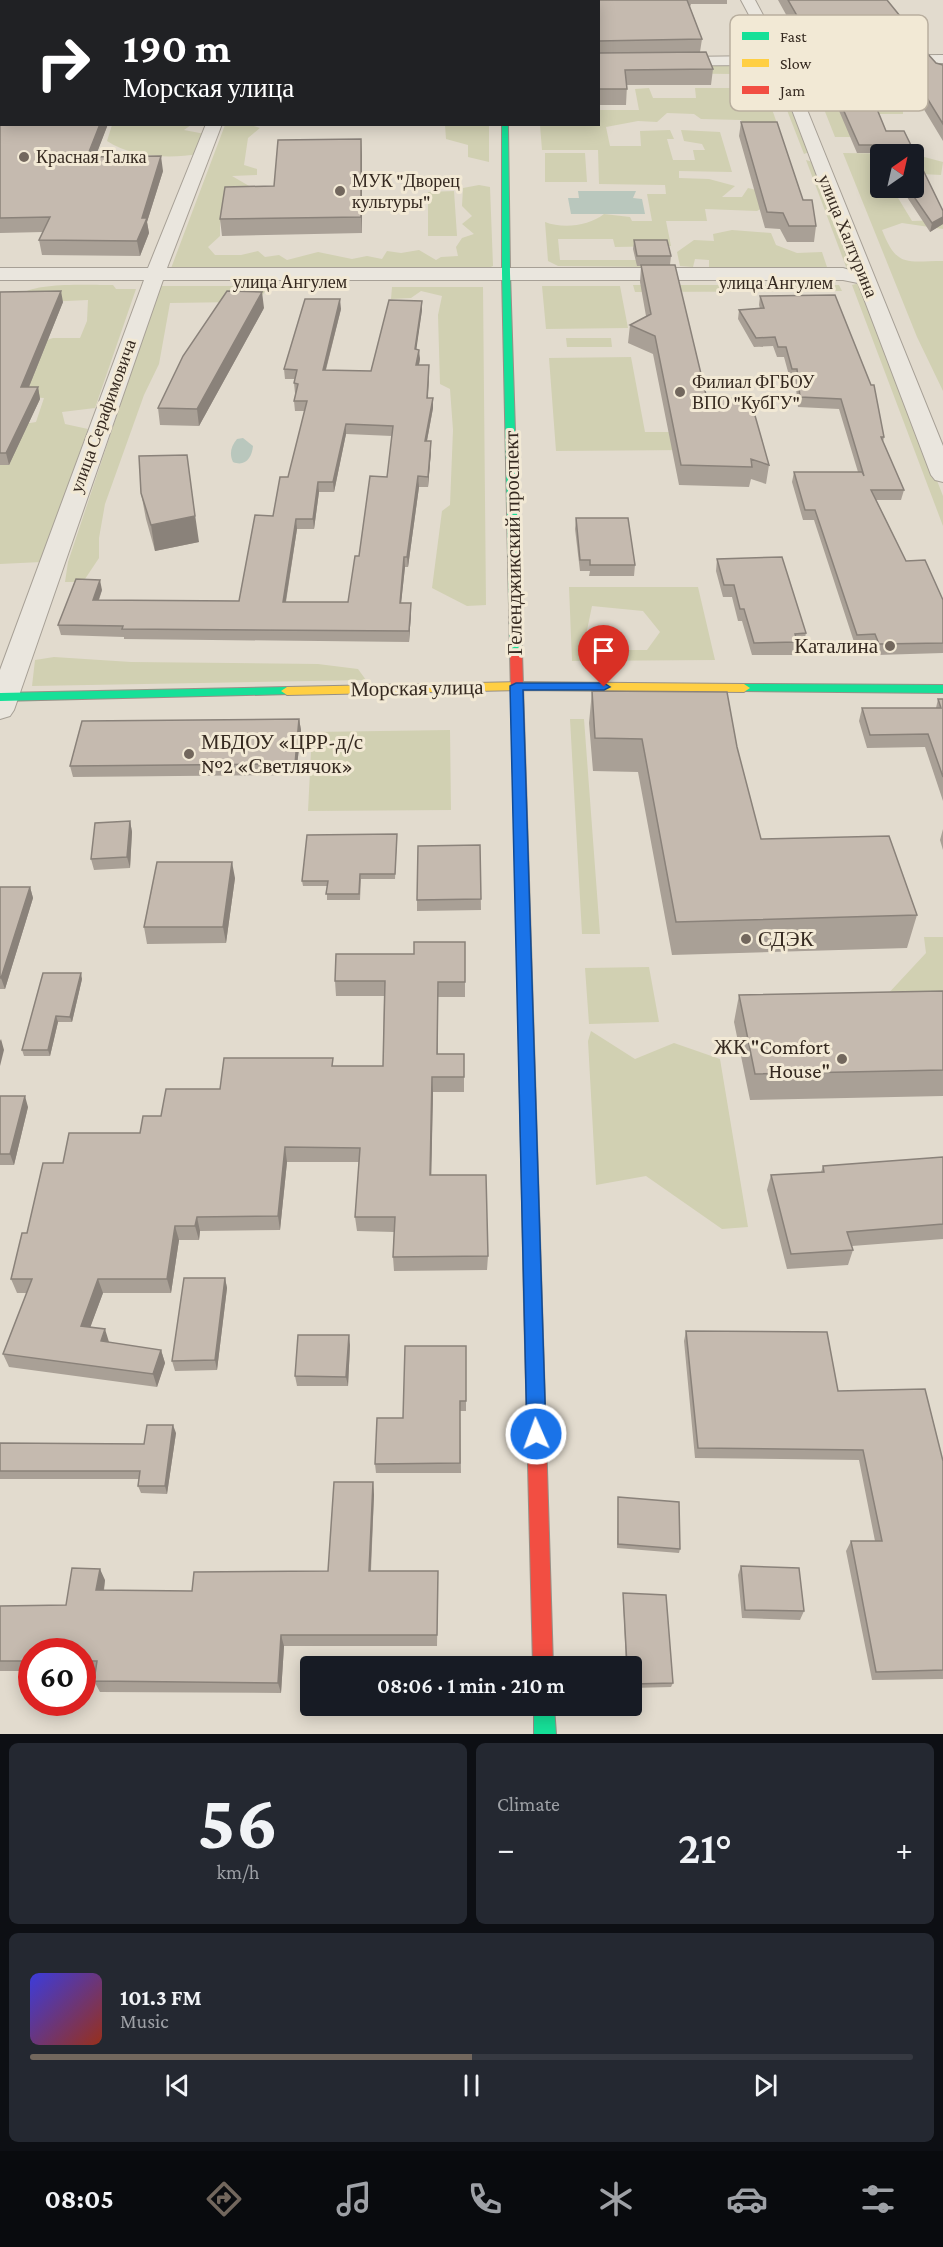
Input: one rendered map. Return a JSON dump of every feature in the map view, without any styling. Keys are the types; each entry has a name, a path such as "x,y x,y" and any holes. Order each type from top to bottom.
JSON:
{"main road":[{"name":"Геленджикский проспект","path":"506,126 506,278 543,1656"},
{"name":"Морская улица","path":"2,701 516,686 943,689"},
{"path":"544,1716 545,1734"}],"street":[{"name":"улица Халтурина","path":"748,0 756,15"},
{"path":"928,59 943,59"},
{"path":"600,62 730,61"},
{"name":"улица Халтурина","path":"800,111 943,476"},
{"name":"улица Серафимовича","path":"2,701 153,278 213,126"},
{"name":"улица Ангулем","path":"0,274 153,278 506,278 846,283 865,279"},
{"name":"улица Ангулем","path":"0,283 153,278"}],"green space":[{"path":"730,64 730,74 638,73 611,65"},
{"path":"649,88 653,98 696,98 695,88 730,88 730,111 773,111 779,129 746,129 741,120 701,119 694,114 667,113 657,122 638,121 606,127 610,146 641,146 640,131 670,130 674,139 667,139 673,160 695,160 693,150 705,150 702,144 684,141 681,130 720,132 732,172 679,171 679,178 709,179 735,186 722,197 742,197 748,188 769,193 768,205 757,211 705,209 707,221 666,221 671,246 615,247 613,239 558,239 560,260 656,260 656,267 558,266 548,261 545,222 576,225 604,214 630,217 632,221 652,221 647,194 666,194 665,185 599,184 598,150 542,150 540,126 600,126 600,110 639,110 635,89"},
{"path":"787,111 793,111 809,152 804,154"},
{"path":"825,111 903,111 903,114 848,114 860,137 835,137"},
{"path":"112,126 190,126 184,130 205,134 198,154 175,156 139,153 107,141"},
{"path":"225,126 260,128 248,138 244,165 257,169 257,175 232,176 261,193 229,191 222,205 225,212 220,223 220,236 208,247 215,255 241,255 258,251 265,257 279,255 287,260 318,252 352,259 367,256 382,259 387,251 401,253 419,250 436,260 441,257 458,256 456,247 462,238 474,234 462,224 472,216 462,206 463,188 479,185 490,187 493,266 482,271 170,271"},
{"path":"445,126 489,126 489,162 468,157 468,145 446,139"},
{"path":"545,153 585,153 587,182 545,182"},
{"path":"843,153 870,153 870,198 898,198 912,221 943,220 943,229 902,223 882,230 887,242 898,257 920,262 943,261 943,391 917,337"},
{"path":"924,157 943,162 941,175 924,174"},
{"path":"806,160 813,162 857,275 848,272"},
{"path":"454,191 457,236 428,236 428,192"},
{"path":"732,230 771,233 776,245 797,253 822,252 827,267 709,267 709,260 695,259 693,267 680,266 677,252 694,240 714,241 713,234"},
{"path":"541,275 839,276 841,281 541,281"},
{"path":"860,283 943,496 943,526 852,285"},
{"path":"113,285 116,289 136,289 95,408 62,412 65,424 88,429 41,562 0,564 0,428 36,422 44,398 0,395 20,348 53,338 80,338 87,321 88,300 23,303 21,294 29,290 52,286"},
{"path":"633,285 839,285 842,291 635,292"},
{"path":"160,286 247,286 267,289 260,298 237,302 170,303 159,364 144,395 105,504 99,538 99,558 83,582 65,582 68,562"},
{"path":"542,286 620,286 628,328 546,329"},
{"path":"392,287 483,287 486,605 467,606 432,588 442,511 450,505 453,430 450,389 440,384 438,315 442,296 421,291 411,298 391,299"},
{"path":"566,338 611,338 612,347 567,347"},
{"path":"631,357 645,432 684,432 687,450 556,451 549,358"},
{"path":"569,587 698,587 715,660 572,661","holes":["592,606 643,611 660,632 647,650 599,650 586,635"]},
{"path":"54,657 131,662 318,664 358,669 366,680 32,686 35,660"},
{"path":"570,719 584,719 600,934 582,934"},
{"path":"450,730 451,810 308,811 312,732"},
{"path":"924,937 943,937 943,1007 885,997 926,953"},
{"path":"649,967 659,1022 589,1024 585,968"},
{"path":"591,1031 635,1059 674,1043 720,1059 748,1227 722,1229 646,1176 596,1185 588,1041"}],"shaded area":[{"path":"578,191 636,191 633,198 642,199 645,214 571,214 568,198 579,198"},
{"path":"243,438 253,446 251,454 244,462 233,462 232,447 237,439"}],"building":[{"path":"600,0 687,0 702,39 600,41"},
{"path":"788,0 887,0 899,15 797,15"},
{"path":"706,52 713,69 625,70 627,89 600,89 600,53"},
{"path":"928,54 936,63 943,65 943,124 928,100"},
{"path":"844,111 878,111 886,131 904,131 910,144 859,145"},
{"path":"741,122 777,122 803,200 812,200 816,226 789,226 783,213 767,212"},
{"path":"0,126 99,126 87,157 161,156 142,218 147,218 137,241 39,240 50,217 0,218"},
{"path":"361,139 361,217 220,219 225,187 274,186 278,140"},
{"path":"924,172 943,211 943,217 932,223 915,198 924,198"},
{"path":"634,240 667,240 671,256 637,256"},
{"path":"641,265 675,265 707,399 750,398 769,465 751,459 752,467 681,465 655,336 630,325 651,314"},
{"path":"61,291 21,387 38,387 6,453 0,453 0,292"},
{"path":"227,291 262,292 197,409 158,408 183,356"},
{"path":"835,295 871,385 874,385 884,437 881,437 904,490 871,490 906,561 925,560 943,600 943,643 879,644 875,634 857,635 815,510 805,510 794,472 862,472 864,476 841,399 800,397 797,369 792,369 786,347 778,347 775,337 756,338 739,310 764,308 760,296"},
{"path":"305,299 340,299 323,370 371,371 389,300 422,301 415,349 419,350 416,365 429,365 427,398 433,398 425,441 431,441 428,477 418,476 407,557 404,557 400,603 411,603 409,631 122,629 123,626 58,625 76,579 100,580 93,600 239,601 255,515 273,516 280,477 288,477 307,401 294,401 298,384 294,383 297,370 284,369","holes":["346,424 393,426 387,477 370,476 359,556 355,556 348,602 283,602 296,519 313,519 318,482 333,482"]},
{"path":"187,455 195,516 151,525 141,493 139,456"},
{"path":"576,518 628,518 635,565 590,565 590,560 580,560"},
{"path":"782,557 806,633 795,634 797,642 754,643 744,609 740,609 734,585 724,585 717,559"},
{"path":"592,691 727,692 737,747 761,839 889,836 917,915 676,922 642,739 595,738"},
{"path":"938,699 943,699 943,777 928,734 870,735 862,708 941,708"},
{"name":"МБДОУ «ЦРР-д/с №2 «Светлячок»","path":"299,719 295,764 70,766 82,721"},
{"path":"130,821 127,857 91,859 95,823"},
{"path":"397,834 395,874 360,874 359,894 326,894 328,881 302,881 307,835"},
{"path":"480,845 481,899 417,900 418,846"},
{"path":"157,862 232,862 223,927 144,927"},
{"path":"0,887 30,887 1,978 0,978"},
{"path":"414,942 465,942 465,982 438,982 437,1054 464,1054 464,1077 432,1077 430,1175 486,1175 488,1256 393,1257 395,1217 355,1217 360,1148 285,1147 278,1216 197,1217 195,1226 175,1226 167,1279 98,1279 81,1326 105,1329 101,1341 161,1350 153,1374 3,1354 32,1279 11,1279 22,1233 27,1233 43,1163 63,1163 69,1133 140,1133 143,1116 161,1116 166,1089 220,1089 224,1058 333,1058 332,1066 383,1066 385,981 335,981 336,954 414,954"},
{"path":"43,973 81,973 70,1017 56,1016 48,1050 22,1050"},
{"name":"ЖК \"Comfort House\"","path":"943,991 943,1070 755,1074 739,995"},
{"path":"0,1096 25,1096 10,1154 0,1154"},
{"path":"943,1157 943,1224 847,1232 853,1250 791,1254 771,1175 824,1172 823,1166"},
{"path":"184,1278 225,1278 215,1360 172,1361"},
{"path":"686,1331 827,1332 838,1391 925,1389 943,1461 943,1670 876,1672 851,1541 882,1541 863,1450 698,1448"},
{"path":"298,1335 349,1335 346,1377 295,1376"},
{"path":"405,1346 466,1346 466,1401 460,1401 460,1463 375,1464 377,1418 403,1418"},
{"path":"147,1425 173,1425 165,1486 138,1486 140,1471 0,1471 0,1443 144,1444"},
{"path":"334,1482 373,1482 369,1571 438,1571 437,1635 281,1635 278,1683 96,1681 96,1638 18,1638 18,1661 0,1661 0,1606 66,1605 72,1568 100,1569 96,1590 192,1591 194,1572 328,1571"},
{"path":"618,1497 679,1502 680,1549 618,1544"},
{"path":"741,1566 799,1568 804,1611 745,1610"},
{"path":"623,1593 666,1595 673,1683 642,1684 642,1656 626,1656"}],"traffic: fast":[{"path":"505,126 506,273 516,652"},
{"path":"744,688 943,689"},
{"path":"0,697 287,691"},
{"path":"524,945 533,1304"},
{"path":"544,1716 545,1734"}],"traffic: slow":[{"path":"287,691 516,686 744,688"}],"traffic: jam":[{"path":"516,652 524,945"},
{"path":"533,1304 543,1656"}],"place":[{"name":"Красная Талка","path":"24,157"},
{"name":"МУК \"Дворец культуры\"","path":"340,191"},
{"name":"Филиал ФГБОУ ВПО \"КубГУ\"","path":"680,392"},
{"name":"Каталина","path":"890,646"},
{"name":"МБДОУ «ЦРР-д/с №2 «Светлячок»","path":"189,754"},
{"name":"СДЭК","path":"746,939"},
{"name":"ЖК \"Comfort House\"","path":"842,1059"}],"route":[{"path":"536,1434 516,686 604,687"}]}
